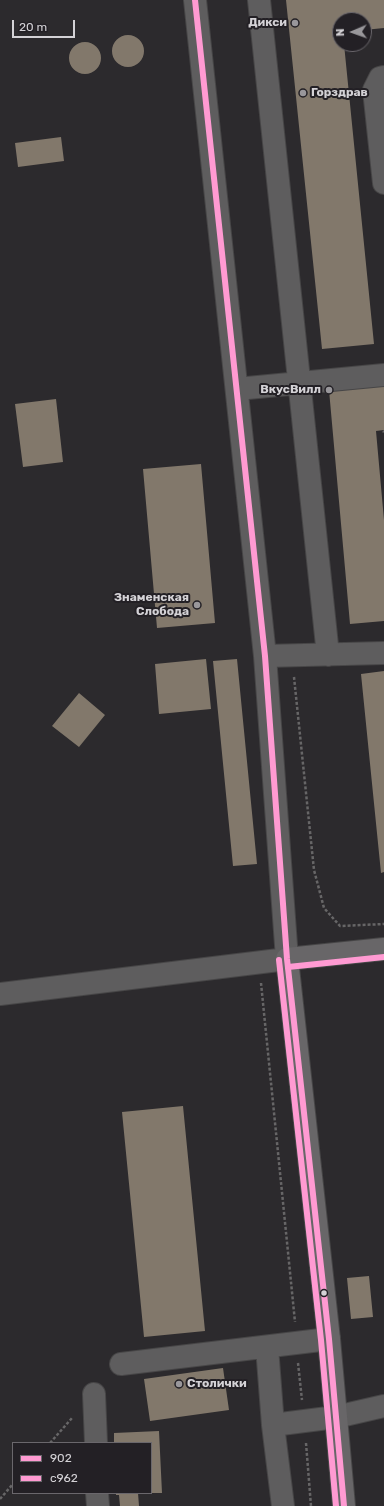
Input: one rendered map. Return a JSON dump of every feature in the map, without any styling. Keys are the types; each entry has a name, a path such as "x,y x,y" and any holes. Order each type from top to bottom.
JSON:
{"main road":[{"path":"344,1506 329,1339 287,959 384,948"}],"street":[{"path":"0,994 287,959 264,656 195,0"},
{"path":"259,0 298,383 328,655"},
{"path":"384,77 380,78 374,90 384,183"},
{"path":"237,389 384,375"},
{"path":"264,656 384,653"},
{"path":"121,1364 329,1339"},
{"path":"267,1347 273,1425 283,1506"},
{"path":"94,1394 96,1442"},
{"path":"273,1425 336,1417 384,1406"},
{"path":"97,1494 98,1506"}],"path":[{"path":"292,656 314,870 324,908 340,926 384,924"},
{"path":"261,981 297,1343 311,1506"},
{"path":"0,1499 12,1485"}],"building":[{"path":"286,0 384,0 384,28 372,29 372,12 332,12 332,52 345,52 374,344 322,349"},
{"path":"125,35 131,35 140,39 144,51 140,63 131,67 125,67 116,63 112,54 112,48 116,39"},
{"path":"82,42 88,42 97,46 101,58 97,70 88,74 82,74 73,70 69,61 69,55 73,46"},
{"path":"61,137 64,161 18,167 15,143"},
{"path":"384,385 384,430 376,431 384,520 384,621 350,624 329,390"},
{"path":"56,399 63,462 23,467 15,404"},
{"path":"201,464 215,623 157,628 143,469"},
{"path":"206,659 211,709 159,714 155,664"},
{"path":"237,659 257,864 233,866 213,661"},
{"path":"384,671 384,872 381,873 361,674"},
{"path":"79,693 105,715 79,747 52,726"},
{"path":"183,1106 205,1331 144,1337 122,1112"},
{"path":"369,1276 373,1317 351,1319 347,1278"},
{"path":"223,1368 229,1410 150,1421 144,1379"},
{"path":"159,1431 162,1493 152,1493 152,1442 114,1442 114,1433"},
{"path":"138,1494 139,1506 120,1506 119,1495 116,1495"}],"transit line":[{"name":"902","path":"195,0 265,656 287,959 329,1339 344,1506"},
{"name":"с962","path":"288,967 384,957"},
{"name":"с962","path":"279,960 321,1340 336,1506"}],"place":[{"name":"Дикси","path":"295,23"},
{"name":"Горздрав","path":"303,93"},
{"name":"ВкусВилл","path":"329,390"},
{"name":"Знаменская Слобода","path":"197,605"},
{"name":"Столички","path":"179,1384"}]}
